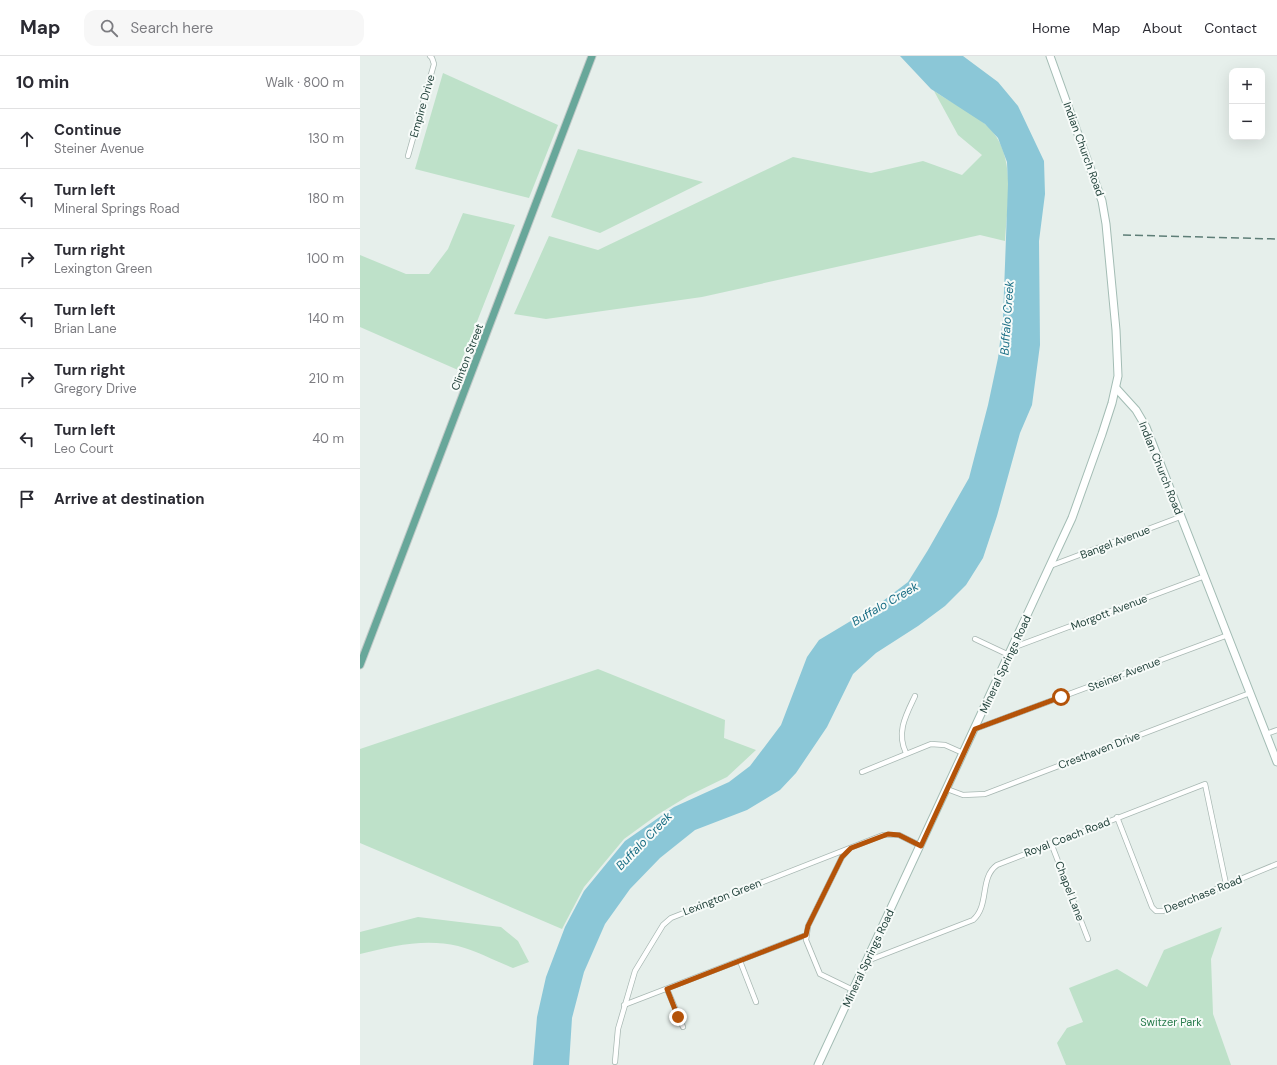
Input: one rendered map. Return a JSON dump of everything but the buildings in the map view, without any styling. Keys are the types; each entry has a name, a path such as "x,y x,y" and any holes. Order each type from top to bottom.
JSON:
{"main road":[{"name":"Clinton Street","path":"360,665 592,56"}],"street":[{"name":"Empire Drive","path":"408,156 434,64 430,56"},
{"name":"Indian Church Road","path":"1050,56 1102,201 1106,224 1118,349 1116,388 1136,410 1146,427 1277,762"},
{"name":"Mineral Springs Road","path":"818,1065 921,846 1082,496 1116,388"},
{"name":"Bangel Avenue","path":"1050,566 1180,517"},
{"name":"Morgott Avenue","path":"1011,651 1205,576"},
{"name":"Steiner Avenue","path":"975,729 1228,635"},
{"path":"975,639 1011,651"},
{"name":"Cresthaven Drive","path":"947,789 963,794 985,794 1250,692"},
{"path":"906,753 901,740 902,728 915,696"},
{"path":"1266,734 1277,730"},
{"path":"862,772 924,745 938,744 953,747 964,753"},
{"name":"Royal Coach Road","path":"867,961 973,920 980,911 986,883 993,868 1051,843 1205,784 1226,884"},
{"name":"Deerchase Road","path":"1117,817 1152,906 1156,911 1163,912 1226,884 1277,864"},
{"name":"Lexington Green","path":"615,1062 618,1029 624,1005 637,967 664,925 671,918 888,834 899,835 921,846"},
{"name":"Chapel Lane","path":"1051,843 1088,939"},
{"path":"851,848 842,857 808,926 806,935 808,946 820,974 853,990"},
{"path":"624,1005 806,935"},
{"path":"740,961 756,1002"},
{"path":"667,989 683,1027"}],"green space":[{"path":"443,73 558,125 529,198 415,169"},
{"path":"934,91 985,124 995,136 1002,149 1008,179 1005,241 980,235 702,297 546,319 514,314 549,236 598,250 793,157 871,173 923,161 962,175 982,155 958,135"},
{"path":"578,149 703,182 600,233 551,217"},
{"path":"463,213 515,225 458,370 360,327 360,255 406,274 429,274 448,249"},
{"path":"598,669 725,720 724,738 756,750 727,777 688,796 657,815 624,839 584,887 562,929 360,843 360,749"},
{"path":"418,917 501,927 518,941 529,962 513,968 465,948 433,943 409,944 360,954 360,932"},
{"name":"Switzer Park","path":"1222,927 1211,959 1213,1014 1231,1065 1066,1065 1057,1043 1067,1028 1083,1022 1069,988 1117,969 1147,987 1164,950"}],"water":[{"name":"Buffalo Creek","path":"900,56 963,56 998,82 1018,106 1044,161 1045,194 1039,241 1040,345 1032,405 1020,433 997,516 983,558 966,585 945,606 918,626 876,653 853,674 827,727 796,773 780,790 747,810 695,830 660,858 630,889 605,924 584,972 572,1018 569,1065 533,1065 537,1017 546,977 565,927 584,891 625,841 674,807 729,782 750,766 781,725 807,657 819,640 879,604 908,582 969,478 988,405 998,358 1003,318 1008,184 1007,162 998,138 985,124 931,89"}],"railway":[{"path":"1123,235 1277,239"}],"route":[{"path":"678,1017 667,989 806,935 808,926 842,857 847,850 866,841 888,834 899,835 921,846 975,729 1061,697"}]}
